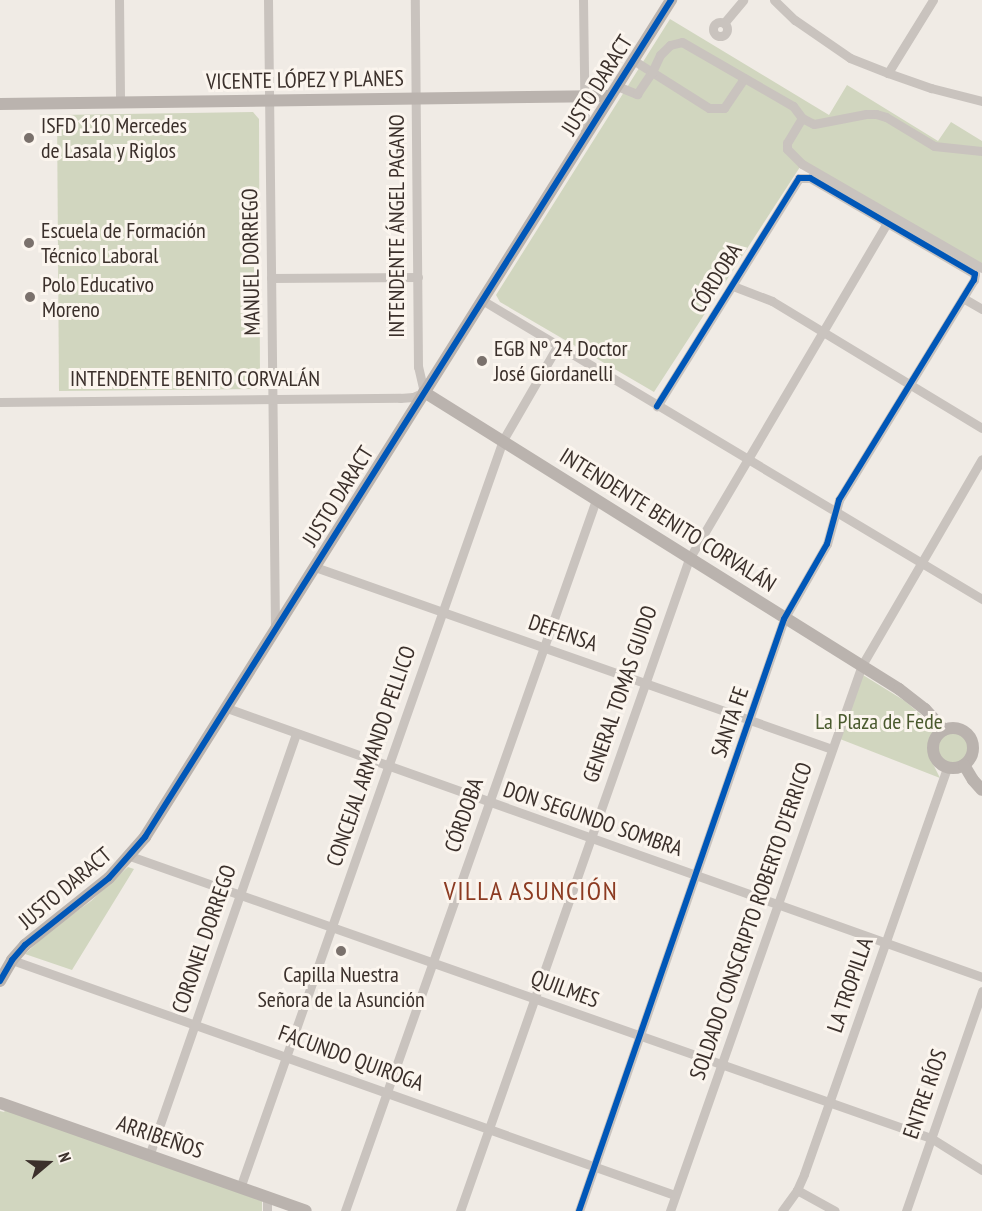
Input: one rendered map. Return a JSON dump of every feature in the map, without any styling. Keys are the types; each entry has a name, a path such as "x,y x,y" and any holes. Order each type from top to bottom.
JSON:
{"street":[{"path":"119,0 120,103"},
{"name":"MANUEL DORREGO","path":"268,0 275,631"},
{"name":"INTENDENTE ÁNGEL PAGANO","path":"415,0 417,277 420,379 424,392"},
{"path":"584,0 585,137"},
{"name":"JUSTO DARACT","path":"0,981 12,960 43,928 109,878 130,856 157,819 671,0"},
{"path":"724,24 743,0"},
{"path":"774,0 795,20 850,58 931,88 982,101"},
{"path":"888,73 933,0"},
{"path":"614,91 637,94 652,72 660,54 670,45 682,42 794,106 802,118 819,124 876,114 886,117 934,146 982,151"},
{"path":"633,60 710,108 724,108 744,78"},
{"name":"VICENTE LÓPEZ Y PLANES","path":"0,104 585,97 614,91"},
{"path":"802,118 787,143 787,149 802,164 978,271"},
{"name":"CÓRDOBA","path":"657,406 799,178 810,178 887,223"},
{"path":"887,223 978,271"},
{"name":"GENERAL TOMAS GUIDO","path":"460,1211 689,559 887,223"},
{"name":"SANTA FE","path":"579,1211 784,619 827,544 839,500 978,271"},
{"path":"271,278 417,277"},
{"path":"733,286 772,301 982,428"},
{"path":"963,298 982,309"},
{"path":"482,300 982,599"},
{"name":"CONCEJAL ARMANDO PELLICO","path":"240,1188 503,440 558,345"},
{"name":"INTENDENTE BENITO CORVALÁN","path":"0,402 400,398 413,397 424,392 784,619 862,665 908,695 944,730"},
{"name":"SOLDADO CONSCRIPTO ROBERTO D'ERRICO","path":"670,1211 862,665 982,459"},
{"name":"CÓRDOBA","path":"345,1211 596,500"},
{"name":"DEFENSA","path":"315,567 832,749"},
{"name":"DON SEGUNDO SOMBRA","path":"227,708 296,735 982,977"},
{"path":"958,728 969,736 974,749 972,756 964,765 947,767 936,759 935,740 944,730 958,728"},
{"name":"CORONEL DORREGO","path":"149,1156 296,735"},
{"path":"964,765 982,789"},
{"name":"LA TROPILLA","path":"782,1211 797,1190 830,1102 947,767"},
{"name":"QUILMES","path":"130,856 931,1138 982,1170"},
{"name":"FACUNDO QUIROGA","path":"12,960 675,1195"},
{"name":"ENTRE RÍOS","path":"906,1211 982,991"},
{"name":"ARRIBEÑOS","path":"0,1102 306,1211"},
{"path":"797,1190 835,1211"},
{"path":"267,1197 267,1211"}],"green space":[{"path":"670,19 829,115 847,85 938,141 951,122 982,141 982,272 800,167 654,392 500,302 496,295"},
{"path":"253,112 259,119 260,386 256,389 59,391 57,115"},
{"name":"La Plaza de Fede","path":"863,675 905,701 934,726 936,730 929,756 940,778 840,739"},
{"path":"953,728 961,729 967,734 972,740 972,756 967,762 961,767 953,768 945,767 939,762 934,756 933,748 934,740 939,734 945,729"},
{"path":"128,867 134,869 72,970 25,954 52,929 91,901"},
{"path":"6,1109 262,1201 262,1211 0,1211 0,1111 4,1112"}],"cycle path":[{"path":"0,981 12,960 25,945 109,878 145,837 671,0"},
{"path":"579,1211 784,619 827,544 839,500 974,280 975,274 810,178 799,178 657,406"}],"place":[{"name":"ISFD 110 Mercedes de Lasala y Riglos","path":"29,138"},
{"name":"Escuela de Formación Técnico Laboral","path":"29,243"},
{"name":"Polo Educativo Moreno","path":"30,297"},
{"name":"EGB Nº 24 Doctor José Giordanelli","path":"482,361"},
{"name":"Capilla Nuestra Señora de la Asunción","path":"341,951"}],"district":[{"name":"VILLA ASUNCIÓN","path":"531,891"}]}
